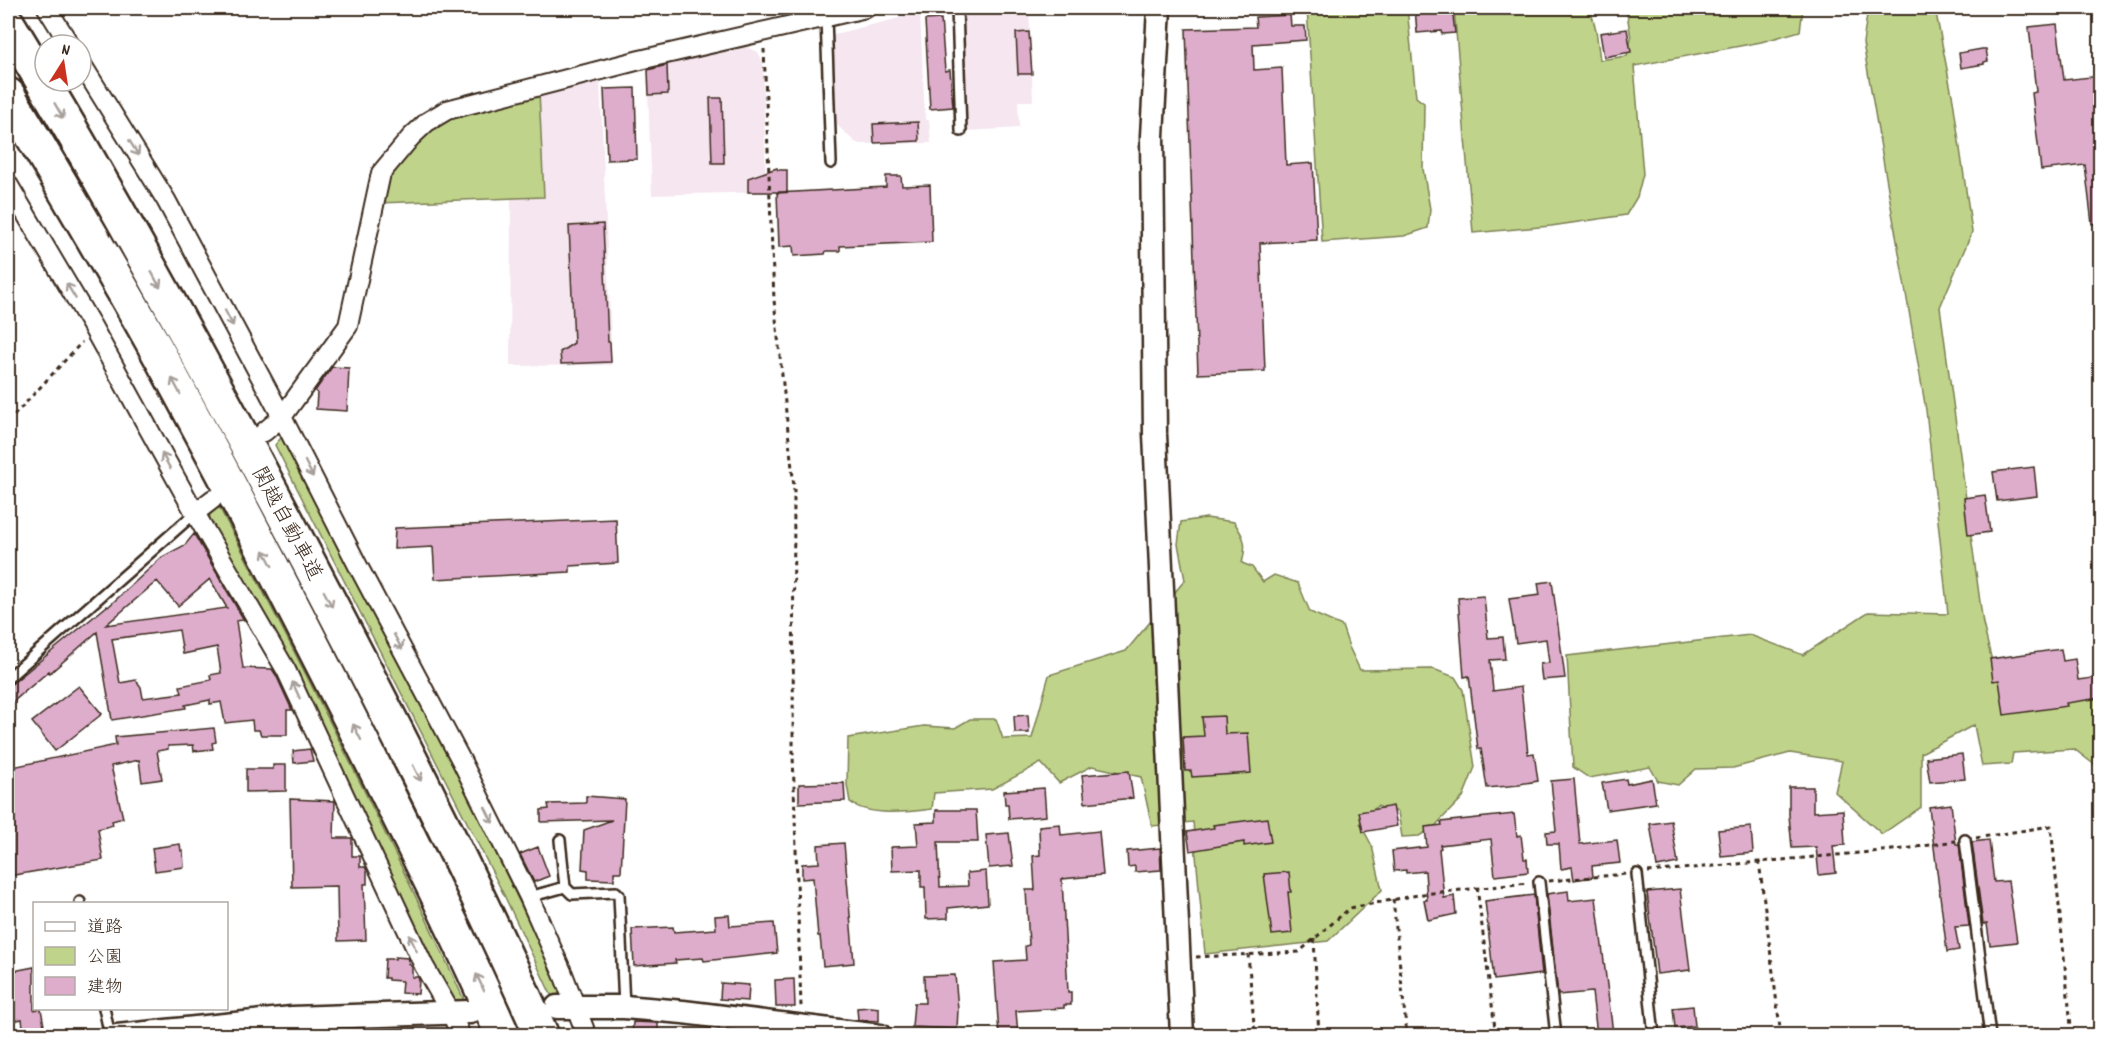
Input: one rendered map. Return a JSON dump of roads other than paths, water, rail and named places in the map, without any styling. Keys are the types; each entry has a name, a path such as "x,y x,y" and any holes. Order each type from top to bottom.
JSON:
{"highway":[{"name":"関越自動車道","path":"8,24 180,321 288,522 456,850 558,1016"},
{"name":"関越自動車道","path":"8,95 92,235 164,363 285,591 422,862 503,1035"}],"street":[{"path":"47,8 63,33"},
{"path":"264,432 282,417 348,326 381,173 411,137 428,122 447,110 640,60 866,8"},
{"path":"1159,8 1152,136 1155,434 1182,1035"},
{"path":"93,82 166,200 462,762 529,897 563,974 558,1016"},
{"path":"8,184 94,330 195,513 286,670 424,966 461,1013 461,1035"},
{"path":"195,513 213,500"},
{"path":"558,1016 624,1007 792,1028 880,1035"},
{"path":"117,1035 292,1018 461,1013"},
{"path":"558,1016 587,1035"}],"lane":[{"path":"957,8 961,131"},
{"path":"826,17 831,163"},
{"path":"8,678 195,513"},
{"path":"560,840 565,887 572,894 616,892 619,895 624,1007"},
{"path":"1965,840 1990,1035"},
{"path":"1637,874 1654,1035"},
{"path":"1539,882 1556,1035"},
{"path":"529,897 565,887"},
{"path":"104,1010 110,1035"}]}
